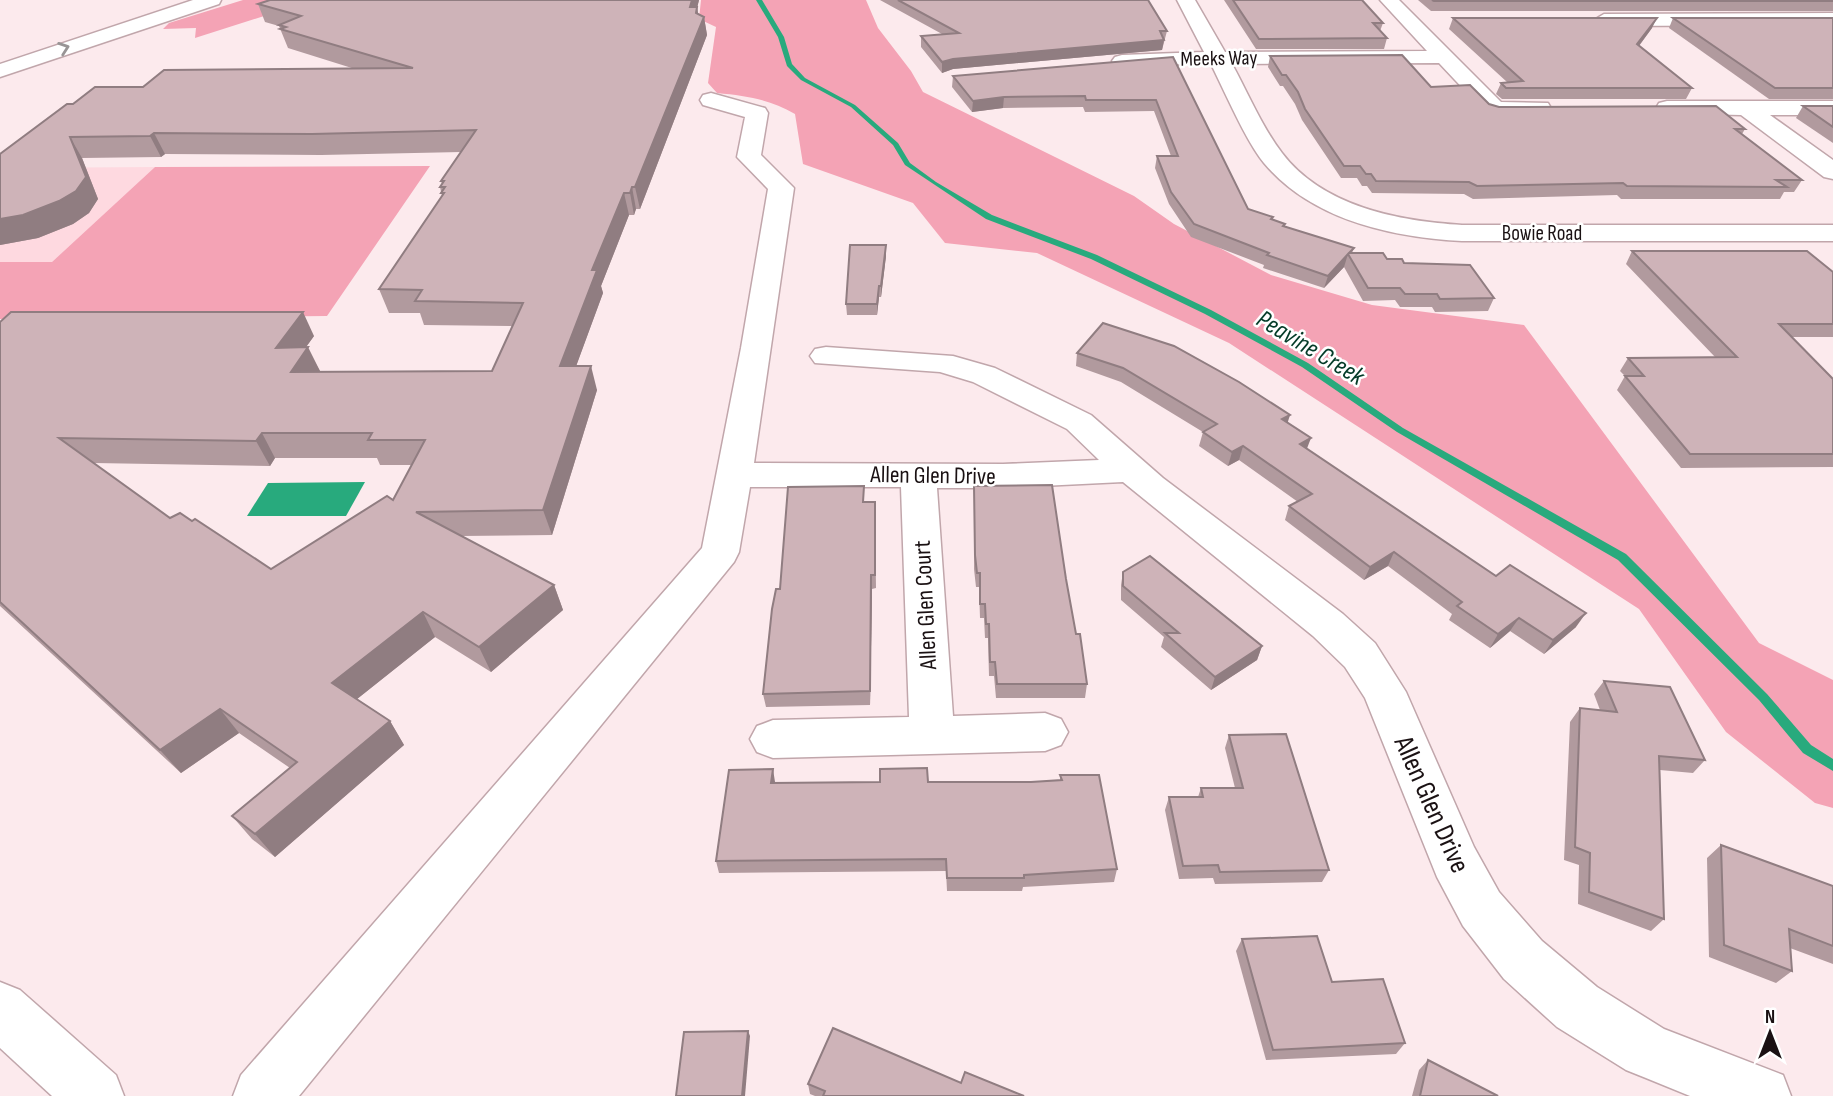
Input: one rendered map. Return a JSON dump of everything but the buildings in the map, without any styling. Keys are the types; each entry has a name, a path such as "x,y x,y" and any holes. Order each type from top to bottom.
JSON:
{"street":[{"path":"30,40 158,0"},
{"path":"0,71 212,0"},
{"name":"Bowie Road","path":"1186,0 1272,156 1296,182 1336,207 1364,218 1429,231 1833,233"},
{"path":"1389,0 1495,108 1565,108"},
{"path":"1595,0 1622,20"},
{"path":"1801,0 1833,19"},
{"path":"1580,20 1833,19"},
{"path":"1409,20 1441,20"},
{"name":"Meeks Way","path":"1096,64 1216,58 1443,57"},
{"path":"262,1096 720,552 757,348 781,188 749,156 757,113 711,100"},
{"path":"1648,108 1833,108"},
{"path":"1746,108 1833,172"},
{"name":"Allen Glen Drive","path":"826,356 942,363 984,375 1079,422 1132,470 1328,625 1360,655 1384,692 1455,861 1481,909 1523,960 1577,1007 1646,1050 1762,1096"},
{"name":"Allen Glen Drive","path":"734,475 1003,476 1132,470"},
{"name":"Allen Glen Court","path":"918,474 932,735"},
{"path":"774,739 1045,732"},
{"path":"0,1010 94,1096"}],"shaded area":[{"path":"243,0 314,0 195,38 196,28 163,29 169,23"},
{"path":"701,0 866,0 878,28 911,71 923,92 1134,196 1174,224 1271,275 1372,305 1524,325 1759,643 1833,680 1833,808 1815,803 1726,732 1639,609 1229,343 1037,253 945,243 913,203 803,164 795,114 758,99 717,93 708,83 716,27 699,19"},
{"path":"430,166 327,316 0,319 0,262 52,262 155,167"},
{"path":"155,167 52,262 0,262 0,168"},
{"path":"365,482 346,516 247,516 268,483"}],"waterway":[{"name":"Peavine Creek","path":"759,0 781,37 789,65 803,79 853,106 896,144 907,164 934,183 989,217 1094,257 1208,312 1305,365 1400,430 1622,557 1763,697 1807,749 1833,766"}]}
